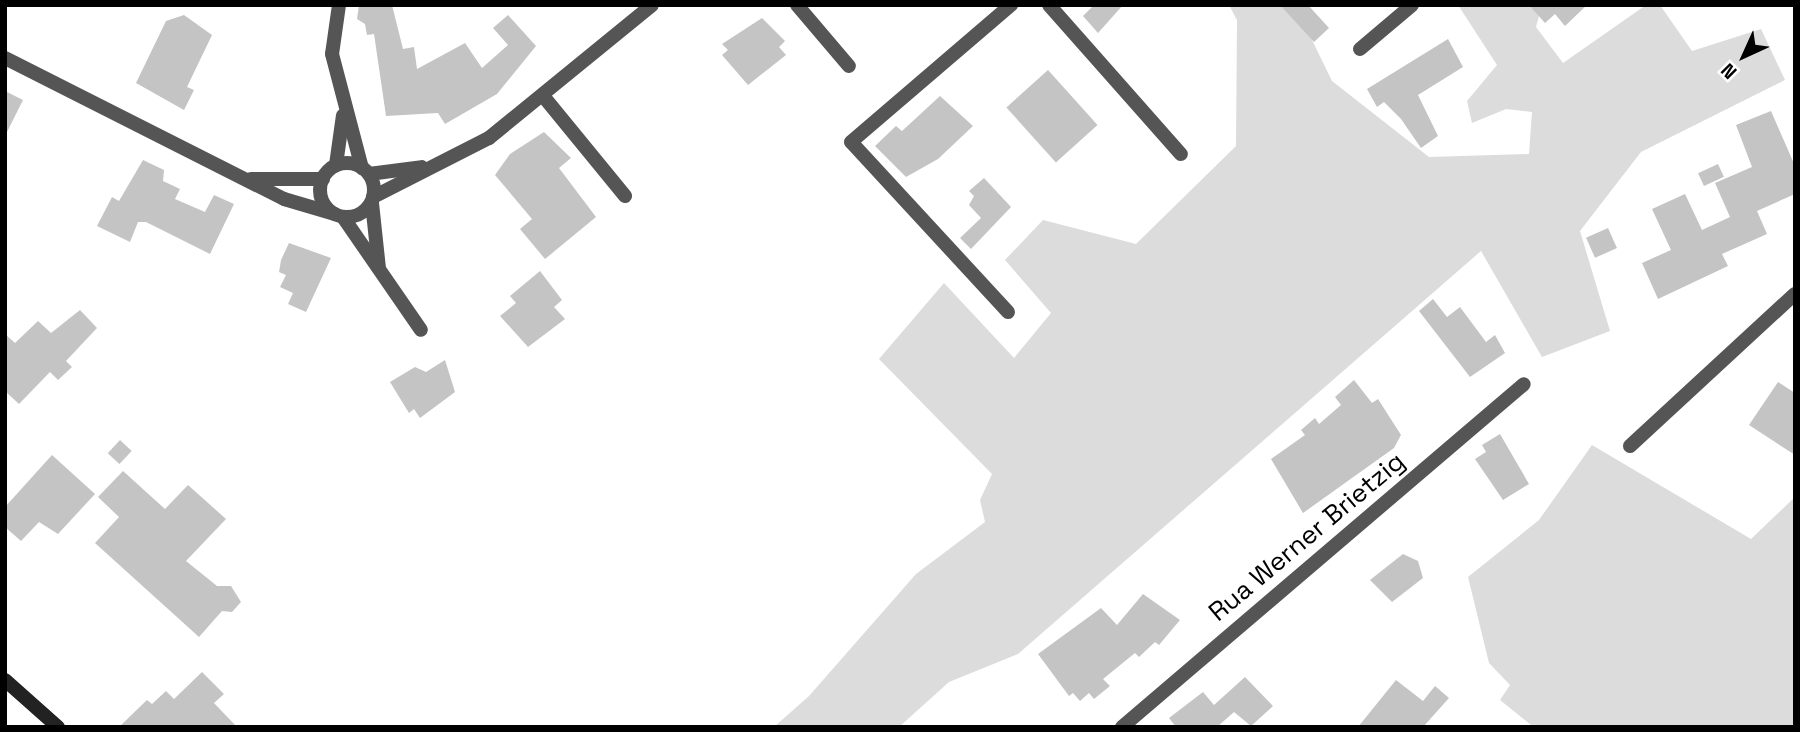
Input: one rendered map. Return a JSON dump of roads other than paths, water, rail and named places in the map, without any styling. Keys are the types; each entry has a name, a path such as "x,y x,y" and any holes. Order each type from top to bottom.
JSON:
{"street":[{"path":"339,5 332,54 343,110 373,200 379,274"},
{"path":"5,58 250,179 285,199 339,216 360,215 373,200 433,165 488,138 544,97 652,5"},
{"path":"797,5 849,66"},
{"path":"1008,312 851,142 1011,5"},
{"path":"1049,5 1181,154"},
{"path":"1360,49 1412,5"},
{"path":"544,97 625,195"},
{"path":"343,110 336,166 323,179 320,195 339,216 421,330"},
{"path":"336,166 365,171 433,165"},
{"path":"250,179 323,179"},
{"path":"1630,446 1795,294"},
{"name":"Rua Werner Brietzig","path":"1122,727 1524,384"},
{"path":"5,680 58,727"}]}
